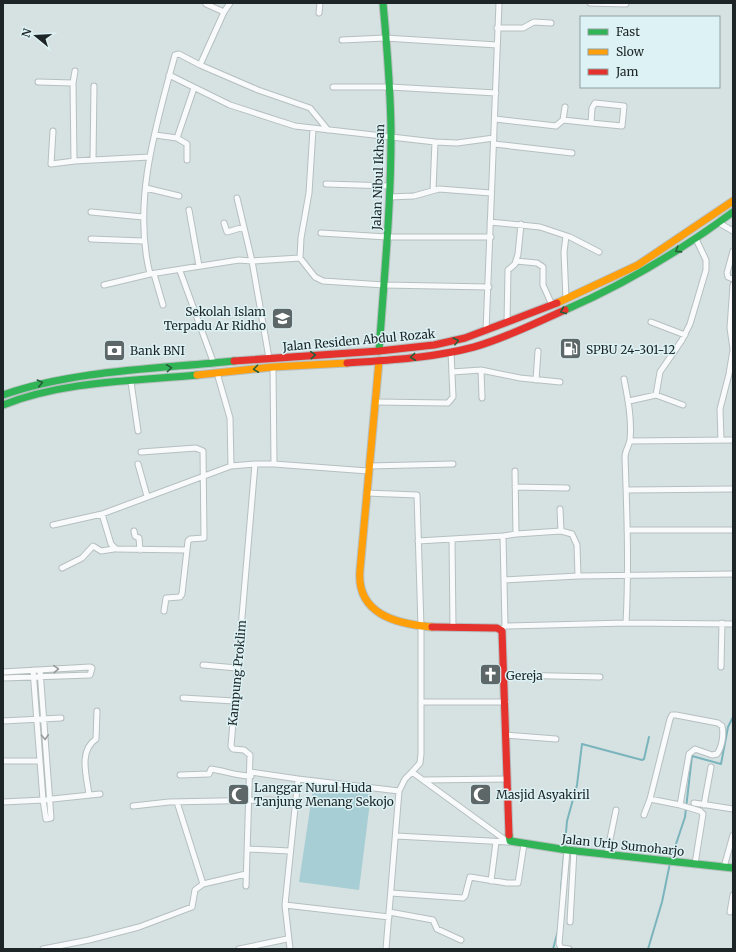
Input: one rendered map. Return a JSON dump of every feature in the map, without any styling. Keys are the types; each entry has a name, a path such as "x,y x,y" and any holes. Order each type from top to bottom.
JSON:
{"main road":[{"name":"Jalan Nibul Ikhsan","path":"379,351 390,186 391,136 390,87 383,3"},
{"name":"Jalan Residen Abdul Rozak","path":"3,395 30,386 76,377 269,358 379,351 442,344 486,331 552,305 638,265 733,201"},
{"name":"Jalan Residen Abdul Rozak","path":"3,404 28,395 83,386 273,367 379,361 451,352 500,339 586,301 638,275 696,239 733,212"},
{"path":"379,361 366,494 360,585 362,594 369,603 387,617 421,627 503,628 508,819 510,842"},
{"name":"Jalan Urip Sumoharjo","path":"510,842 567,850 733,868"}],"street":[{"path":"200,65 224,12 230,3"},
{"path":"319,13 320,3"},
{"path":"486,331 499,3"},
{"path":"590,3 626,4"},
{"path":"206,4 224,12"},
{"path":"497,28 523,28 534,22 552,22"},
{"path":"342,40 386,38 497,45"},
{"path":"163,305 152,274 144,241 143,217 150,157 175,55 177,53 200,65 258,90 310,108 328,130"},
{"path":"75,71 73,83 73,160 75,161"},
{"path":"169,75 230,105 295,126 435,142 457,143 494,138"},
{"path":"38,82 73,83"},
{"path":"93,160 94,86"},
{"path":"333,87 390,87 496,94"},
{"path":"177,138 194,88"},
{"path":"563,120 591,123 622,126 624,106 593,104 591,123"},
{"path":"495,119 551,126 560,124 563,120 565,107"},
{"path":"313,129 309,192 300,238 300,258 318,280 384,285 488,287"},
{"path":"53,131 51,163 150,157"},
{"path":"155,135 177,138 187,144 187,160"},
{"path":"433,190 435,142"},
{"path":"494,144 572,153"},
{"path":"326,184 390,186"},
{"path":"146,188 178,196"},
{"path":"389,197 414,196 433,190 491,193"},
{"path":"237,198 252,261 269,358"},
{"path":"190,210 199,266"},
{"path":"92,212 143,217"},
{"path":"490,222 540,227 566,236 599,252"},
{"path":"224,223 227,232 244,227"},
{"path":"719,223 733,231"},
{"path":"507,322 508,270 514,266 516,261 521,224"},
{"path":"321,233 387,236 490,237"},
{"path":"566,236 564,252 566,299"},
{"path":"91,239 144,241"},
{"path":"656,395 660,372 685,335 697,302 706,270 706,260 696,239"},
{"path":"733,251 727,273 728,277 733,280"},
{"path":"104,285 152,274 180,271 199,266 239,260 252,261 300,258"},
{"path":"516,261 537,263 542,267 543,285 552,305"},
{"path":"180,271 214,364"},
{"path":"721,440 720,409 729,374 733,349 730,328 733,285"},
{"path":"651,322 685,335"},
{"path":"536,380 538,351"},
{"path":"376,402 448,402 453,397 451,352"},
{"path":"273,367 274,464"},
{"path":"452,372 481,370 536,380 560,382"},
{"path":"481,370 482,398"},
{"path":"217,373 230,418 231,466"},
{"path":"624,379 629,401 630,441 626,453 628,490 628,575 626,622"},
{"path":"131,382 138,431"},
{"path":"629,401 656,395 683,405"},
{"path":"630,441 733,440"},
{"path":"141,452 196,448 203,451 204,537 202,539 190,539 187,550 182,594 180,597 166,598 164,612"},
{"path":"138,464 147,496"},
{"name":"Kampung Proklim","path":"246,886 251,774 250,755 244,750 233,749 231,746 255,464"},
{"path":"53,525 102,514 231,466 274,464 368,468 453,464"},
{"path":"515,471 516,534"},
{"path":"515,487 567,488"},
{"path":"628,490 733,489"},
{"path":"366,494 417,495 421,627 421,754 420,763 405,779 399,791 386,949"},
{"path":"560,510 562,531"},
{"path":"102,514 111,544 114,549"},
{"path":"627,530 733,530"},
{"path":"418,541 562,531 572,534 576,540 578,576"},
{"path":"134,532 135,536 139,538 140,550"},
{"path":"503,536 503,628 626,622 733,624"},
{"path":"452,539 453,628"},
{"path":"62,568 82,558 93,547 100,551 114,549 187,550"},
{"path":"504,580 578,576 733,574"},
{"path":"721,667 722,623"},
{"path":"203,665 237,668"},
{"path":"3,672 92,668 90,675 41,678 3,678"},
{"path":"33,670 45,819 50,819 40,670"},
{"path":"505,675 600,677"},
{"path":"183,698 234,701"},
{"path":"421,702 506,702"},
{"path":"89,795 85,754 89,744 96,739 97,711"},
{"path":"644,815 650,799 671,716 676,715 720,724 723,732 720,748 717,754 695,749 689,754 681,805"},
{"path":"3,721 37,718 61,718"},
{"path":"506,735 556,739"},
{"path":"3,761 40,761"},
{"path":"704,805 711,767"},
{"path":"180,775 209,774 211,769 226,771 236,776 251,774 399,791"},
{"path":"412,772 510,842"},
{"path":"290,949 287,939 285,905 298,779"},
{"path":"423,780 507,779"},
{"path":"3,802 43,800 100,794"},
{"path":"650,799 681,805 700,811 703,816 695,864"},
{"path":"133,806 176,802 249,802 270,800 295,806"},
{"path":"176,802 203,884"},
{"path":"694,803 733,809"},
{"path":"608,854 616,810"},
{"path":"724,867 733,835"},
{"path":"396,836 510,842"},
{"path":"491,881 496,842"},
{"path":"391,893 463,898 466,896 469,877 491,881 511,883 519,882 524,844"},
{"path":"248,849 290,851"},
{"path":"567,850 570,922"},
{"path":"567,850 559,944 561,948 568,949"},
{"path":"43,949 89,940 139,927 192,907 195,890 203,884 246,874"},
{"path":"730,912 733,898"},
{"path":"285,905 433,920 437,929 461,940"},
{"path":"239,949 287,939"}],"shaded area":[{"path":"313,789 371,794 359,890 299,882"}],"waterway":[{"path":"671,859 685,817 692,756 721,764 728,727 733,717"},
{"path":"561,889 567,821 577,785 582,744 642,760 644,759 649,737"},
{"path":"648,949 662,902 670,863"},
{"path":"553,949 558,931"}],"traffic: fast":[{"path":"379,351 389,217 391,163 390,86 383,3"},
{"path":"565,310 631,278 652,266 733,212"},
{"path":"3,395 59,380 88,375 234,361"},
{"path":"3,405 50,391 98,383 197,375"},
{"path":"509,835 510,841 567,850 733,868"}],"traffic: slow":[{"path":"557,303 638,265 733,201"},
{"path":"379,361 360,570 360,585 364,597 372,607 381,614 405,623 432,627"},
{"path":"197,375 273,367 347,363"}],"traffic: jam":[{"path":"234,361 379,351 434,345 465,338 557,303"},
{"path":"347,363 395,360 458,351 509,335 565,310"},
{"path":"432,627 497,628 502,631 509,835"}],"place":[{"name":"Sekolah Islam Terpadu Ar Ridho","path":"282,318"},
{"name":"SPBU 24-301-12","path":"571,349"},
{"name":"Bank BNI","path":"115,350"},
{"name":"Gereja","path":"490,675"},
{"name":"Langgar Nurul Huda Tanjung Menang Sekojo","path":"238,794"},
{"name":"Masjid Asyakiril","path":"480,794"}]}
